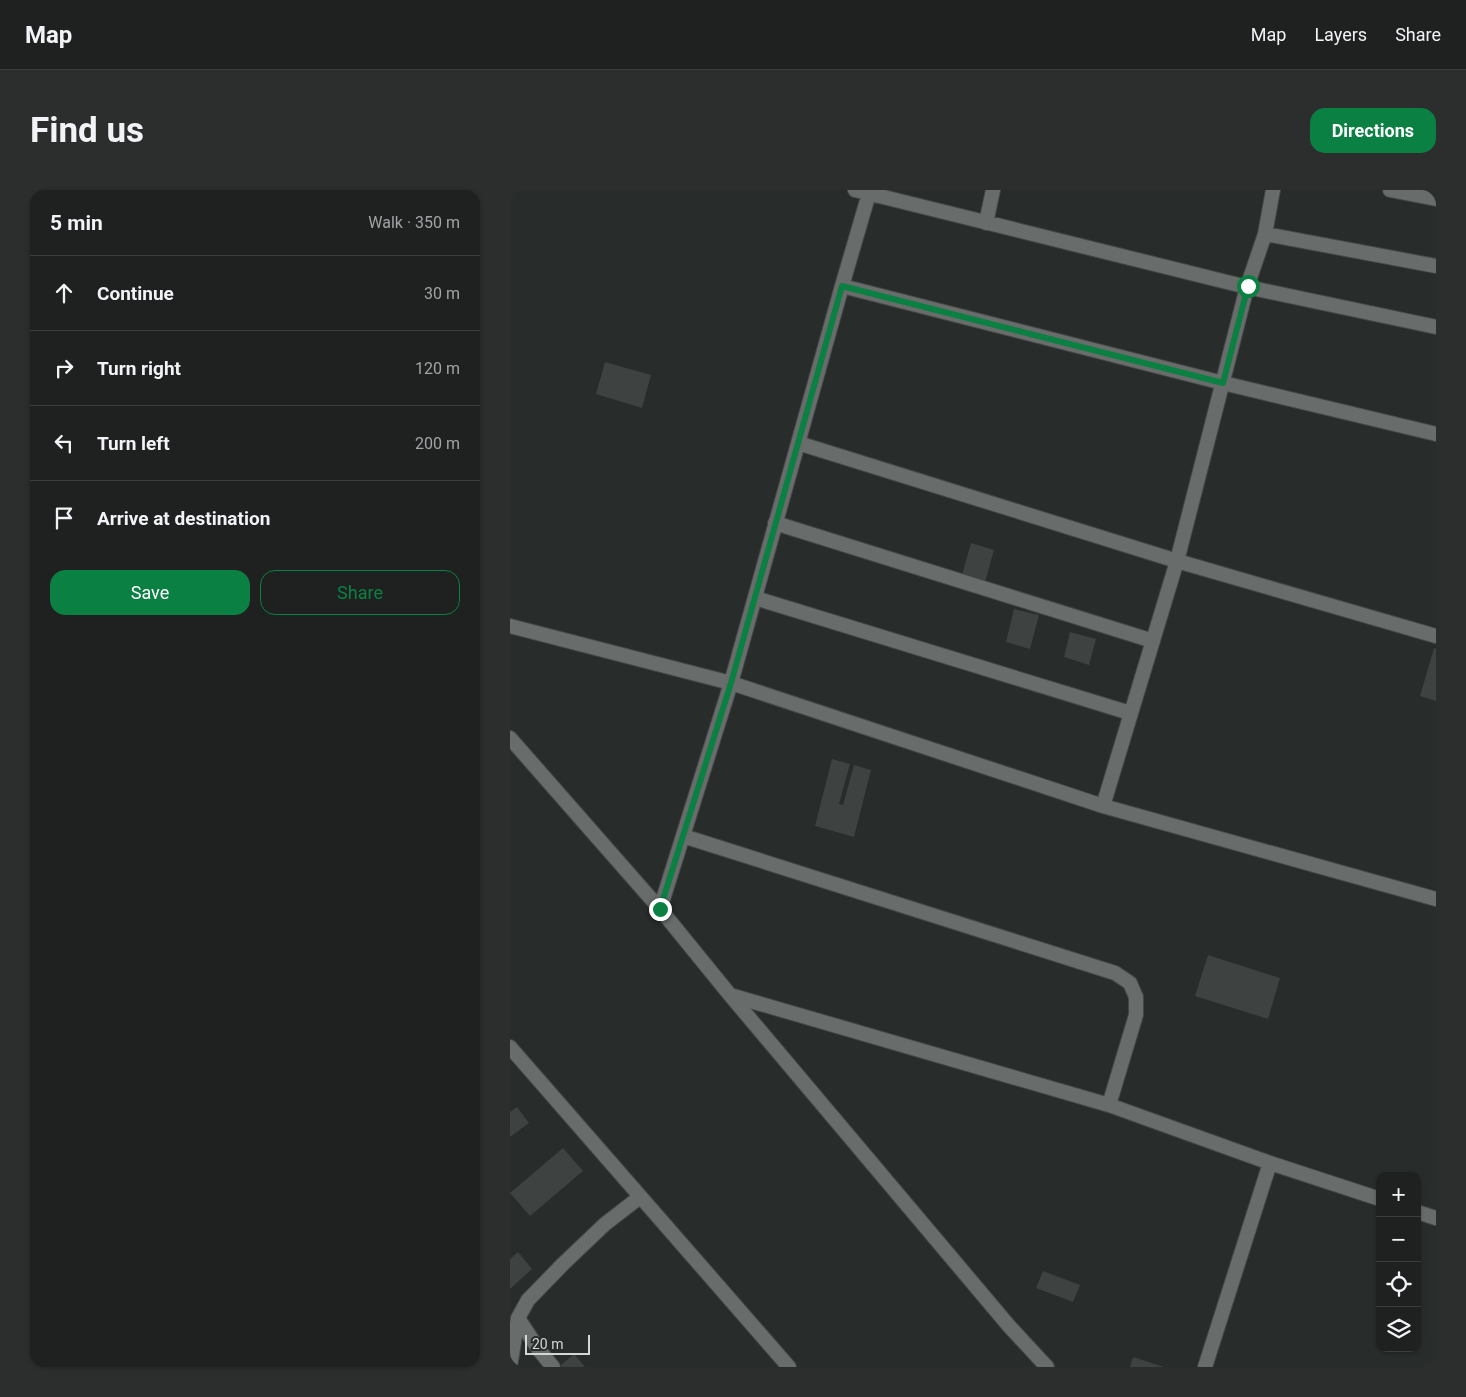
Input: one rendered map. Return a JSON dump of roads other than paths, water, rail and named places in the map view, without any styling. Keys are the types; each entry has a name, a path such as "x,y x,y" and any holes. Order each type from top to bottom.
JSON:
{"street":[{"path":"855,190 1248,286 1436,327"},
{"path":"986,223 993,190"},
{"path":"1103,806 1177,561 1248,286 1264,234 1273,190"},
{"path":"1390,190 1436,199"},
{"path":"660,909 731,683 869,192"},
{"path":"1264,234 1436,266"},
{"path":"842,286 1223,383 1436,434"},
{"path":"798,443 1177,561 1436,636"},
{"path":"775,523 1153,641"},
{"path":"754,598 1130,713"},
{"path":"510,626 731,683 1103,806 1436,899"},
{"path":"510,738 660,909 730,995 1010,1326 1047,1367"},
{"path":"683,836 1115,973 1130,983 1136,997 1136,1015 1109,1106"},
{"path":"730,995 1109,1106 1376,1198"},
{"path":"510,1047 789,1367"},
{"path":"1205,1367 1270,1162"},
{"path":"510,1367 518,1318 528,1300 605,1224 640,1197"},
{"path":"1421,1213 1436,1218"},
{"path":"518,1318 539,1350 553,1367"}]}
